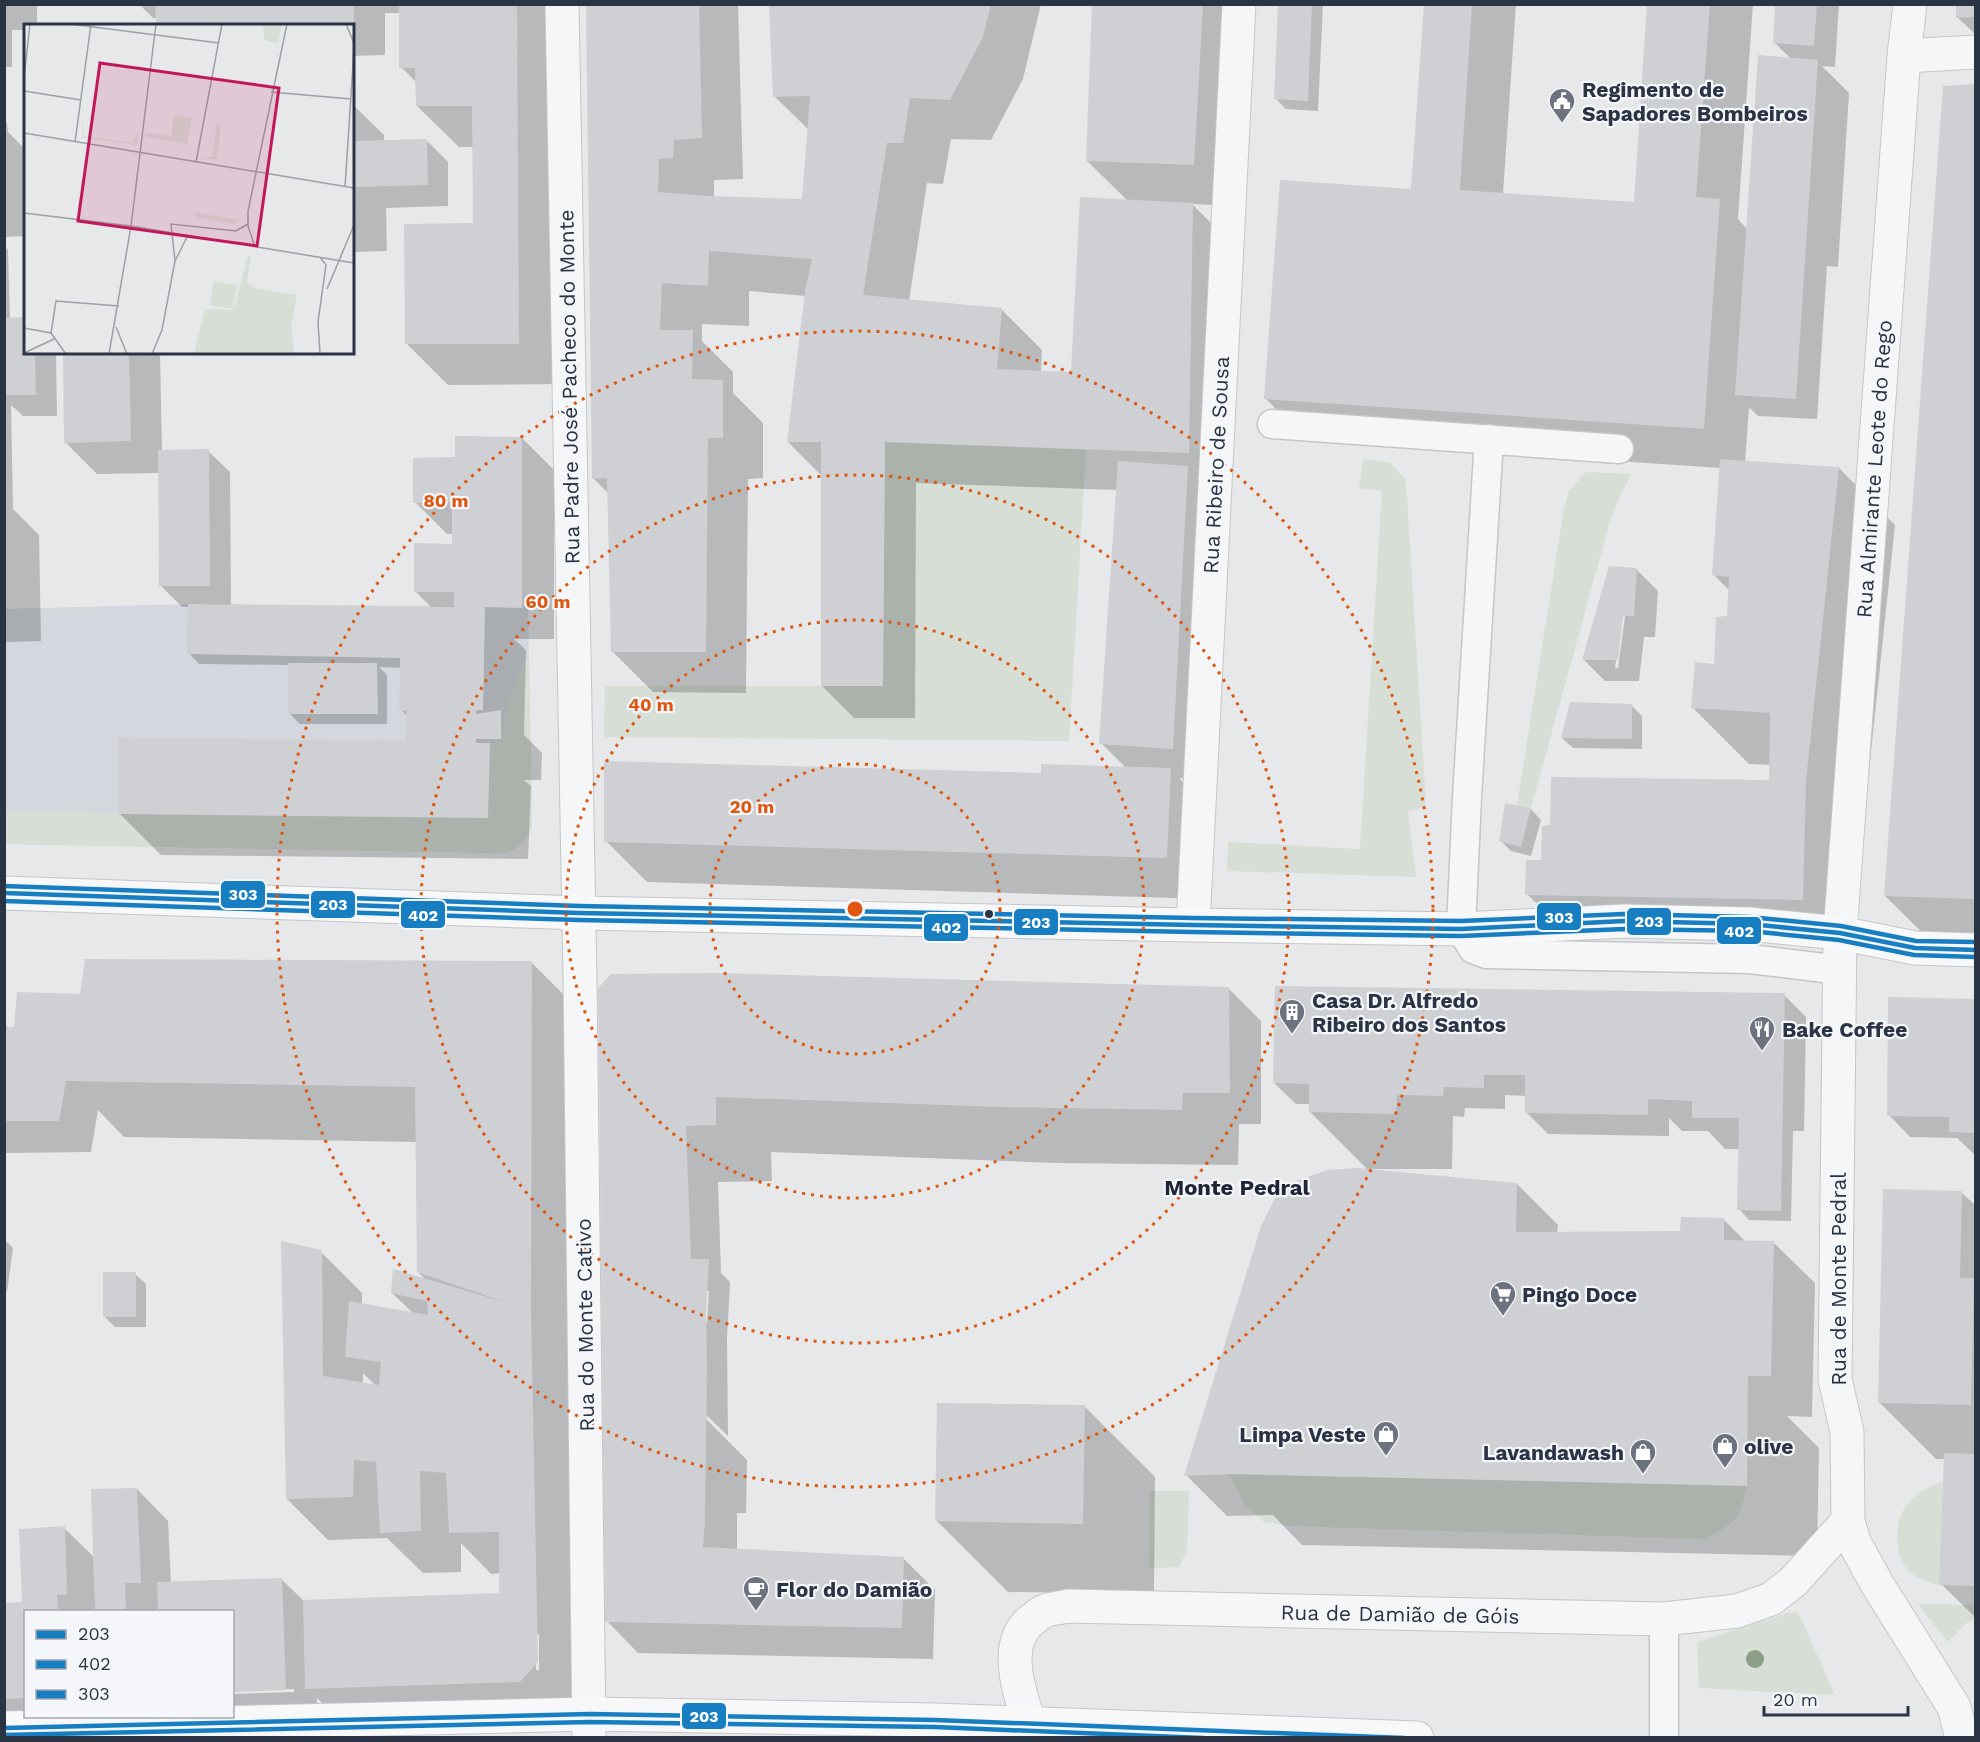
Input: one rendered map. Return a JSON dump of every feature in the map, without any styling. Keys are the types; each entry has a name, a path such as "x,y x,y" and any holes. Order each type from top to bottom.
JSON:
{"main road":[{"path":"4,893 579,913 1461,930 1624,921 1749,924 1840,933 1915,948 1976,950"},
{"path":"4,1728 590,1726 936,1720 1032,1731 1417,1737"}],"street":[{"name":"Rua Padre José Pacheco do Monte","path":"562,4 579,913"},
{"name":"Rua Ribeiro de Sousa","path":"1192,925 1239,4"},
{"name":"Rua Almirante Leote do Rego","path":"1840,933 1904,56 1910,4"},
{"path":"1904,56 1976,52"},
{"name":"Rua do Monte Cativo","path":"579,913 590,1726"},
{"name":"Rua de Monte Pedral","path":"1840,933 1834,1379 1847,1432 1848,1521 1854,1542 1866,1565 1953,1707 1962,1737"},
{"name":"Rua de Damião de Góis","path":"1032,1731 1016,1676 1014,1649 1028,1623 1044,1611 1068,1606 1664,1619 1737,1611 1771,1599 1793,1582 1848,1521"}],"lane":[{"path":"1272,424 1619,449"},
{"path":"1489,439 1461,930 1473,949 1486,954 1750,959 1840,970"},
{"path":"1664,1619 1664,1737"}],"shaded area":[{"path":"885,442 1086,450 1069,741 604,737 605,686 883,686"},
{"path":"1363,459 1391,463 1405,479 1426,806 1408,812 1416,877 1227,871 1228,842 1360,849 1382,491 1359,488"},
{"path":"1586,472 1631,474 1612,514 1531,808 1517,805 1563,514 1568,492"},
{"path":"188,604 528,607 532,827 525,840 513,850 499,853 5,844 4,609"},
{"path":"529,658 532,827 519,844 505,851 499,853 5,844 5,812 487,818 490,743 502,742 505,713 524,659"},
{"path":"1230,1474 1747,1486 1735,1520 1704,1539 1291,1526 1264,1522 1244,1504"},
{"path":"1943,1482 1939,1585 1920,1579 1908,1570 1899,1554 1897,1535 1902,1514 1913,1497"},
{"path":"1150,1491 1189,1491 1187,1550 1179,1567 1149,1568"},
{"path":"1918,1604 1975,1605 1975,1618 1965,1624 1948,1642"},
{"path":"1798,1612 1835,1695 1699,1688 1697,1642 1788,1613"}],"building":[{"path":"155,4 354,4 354,24 156,24"},
{"path":"399,4 517,4 519,344 405,344 404,224 473,223 472,106 416,106 415,68 399,68"},
{"path":"586,4 699,4 702,138 674,140 673,158 659,159 658,192 802,199 810,96 773,97 769,4 991,4 983,37 950,100 910,98 903,143 887,143 863,295 1002,308 997,369 1071,372 1080,197 1193,203 1189,453 885,442 883,686 821,686 821,442 787,442 805,291 812,259 709,251 708,286 662,283 660,330 693,330 692,379 723,380 723,438 708,438 706,652 611,652 607,478 592,479"},
{"path":"1092,4 1203,4 1194,165 1086,161"},
{"path":"1278,4 1312,4 1308,101 1274,99"},
{"path":"1424,4 1472,4 1460,190 1634,202 1647,4 1710,4 1696,197 1720,199 1704,429 1264,399 1280,180 1411,189"},
{"path":"1956,4 1976,4 1976,17 1956,18"},
{"path":"1775,5 1817,5 1814,46 1773,43"},
{"path":"1758,55 1818,60 1796,399 1735,395"},
{"path":"1976,84 1976,899 1884,896 1943,86"},
{"path":"427,139 428,185 355,187 356,220 354,220 354,141"},
{"path":"24,317 24,354 35,354 36,395 4,395 4,318"},
{"path":"63,354 129,354 131,441 64,443"},
{"path":"455,436 522,437 522,608 485,607 483,710 476,710 476,714 501,710 501,739 476,739 476,743 490,743 488,818 118,814 118,737 406,741 406,711 399,710 400,658 187,654 188,604 454,607 454,592 414,592 414,543 452,544 452,502 413,503 413,458 455,457"},
{"path":"209,449 210,586 159,586 158,450"},
{"path":"1720,459 1839,467 1806,781 1803,900 1525,895 1526,860 1541,860 1542,826 1550,825 1551,777 1769,780 1770,713 1691,708 1695,662 1714,664 1716,617 1727,616 1729,577 1712,575"},
{"path":"1118,461 1188,466 1173,749 1099,744"},
{"path":"1609,566 1637,568 1634,616 1623,616 1618,660 1582,660"},
{"path":"288,663 377,663 378,714 288,714"},
{"path":"1570,702 1632,704 1632,739 1561,738"},
{"path":"604,761 1041,773 1041,764 1171,768 1167,858 604,842"},
{"path":"1505,803 1531,808 1521,847 1499,841"},
{"path":"85,959 532,961 531,1311 538,1662 520,1682 305,1689 303,1600 499,1593 499,1532 449,1533 446,1473 420,1471 421,1531 380,1533 376,1462 354,1460 353,1497 286,1499 281,1241 322,1250 323,1376 379,1385 381,1362 345,1357 349,1301 428,1315 427,1301 391,1293 393,1269 511,1304 417,1272 415,1087 66,1081 59,1121 4,1121 4,1027 14,1027 17,992 80,994"},
{"path":"715,973 1229,987 1230,1093 1183,1093 1182,1110 1000,1107 716,1097 716,1125 686,1126 691,1259 709,1259 706,1315 703,1547 904,1557 902,1628 605,1622 598,988 611,974"},
{"path":"1275,986 1785,993 1781,1211 1737,1210 1739,1118 1692,1118 1692,1101 1648,1099 1648,1115 1525,1113 1525,1075 1484,1075 1484,1088 1444,1087 1443,1096 1397,1095 1396,1114 1309,1112 1309,1084 1273,1083"},
{"path":"1888,997 1976,999 1976,1133 1949,1132 1949,1117 1887,1116"},
{"path":"1357,1168 1517,1183 1516,1232 1680,1231 1681,1217 1724,1218 1724,1240 1774,1241 1771,1376 1748,1376 1747,1486 1230,1474 1184,1476 1261,1226 1276,1196 1299,1180 1328,1170"},
{"path":"1883,1189 1962,1191 1960,1278 1974,1278 1971,1405 1878,1403"},
{"path":"103,1272 136,1272 136,1317 103,1317"},
{"path":"937,1403 1085,1405 1083,1524 935,1521"},
{"path":"1944,1453 1976,1454 1976,1586 1939,1585"},
{"path":"137,1488 141,1583 125,1583 126,1610 95,1610 91,1489"},
{"path":"65,1526 67,1595 57,1595 58,1610 24,1610 24,1698 4,1699 4,1603 22,1602 19,1529"},
{"path":"282,1578 286,1690 234,1692 234,1610 158,1610 157,1582"}],"transit line":[{"name":"303","path":"4,886 579,906 1193,918 1461,921 1624,914 1749,917 1841,926 1916,941 1976,942"},
{"name":"203","path":"4,893 579,913 1193,925 1461,929 1624,921 1749,924 1840,933 1915,948 1976,950"},
{"name":"402","path":"4,901 579,920 1193,932 1461,936 1624,929 1749,931 1839,940 1914,955 1976,957"},
{"name":"203","path":"4,1728 590,1714 935,1720 1404,1738"},
{"name":"402","path":"4,1735 590,1722 935,1727 1203,1738"}],"place":[{"name":"Regimento de Sapadores Bombeiros","path":"1562,124"},
{"name":"Casa Dr. Alfredo Ribeiro dos Santos","path":"1292,1035"},
{"name":"Bake Coffee","path":"1762,1052"},
{"name":"Pingo Doce","path":"1503,1317"},
{"name":"Limpa Veste","path":"1386,1457"},
{"name":"olive","path":"1725,1469"},
{"name":"Lavandawash","path":"1643,1475"},
{"name":"Flor do Damião","path":"756,1612"}],"district":[{"name":"Monte Pedral","path":"1237,1187"}]}
